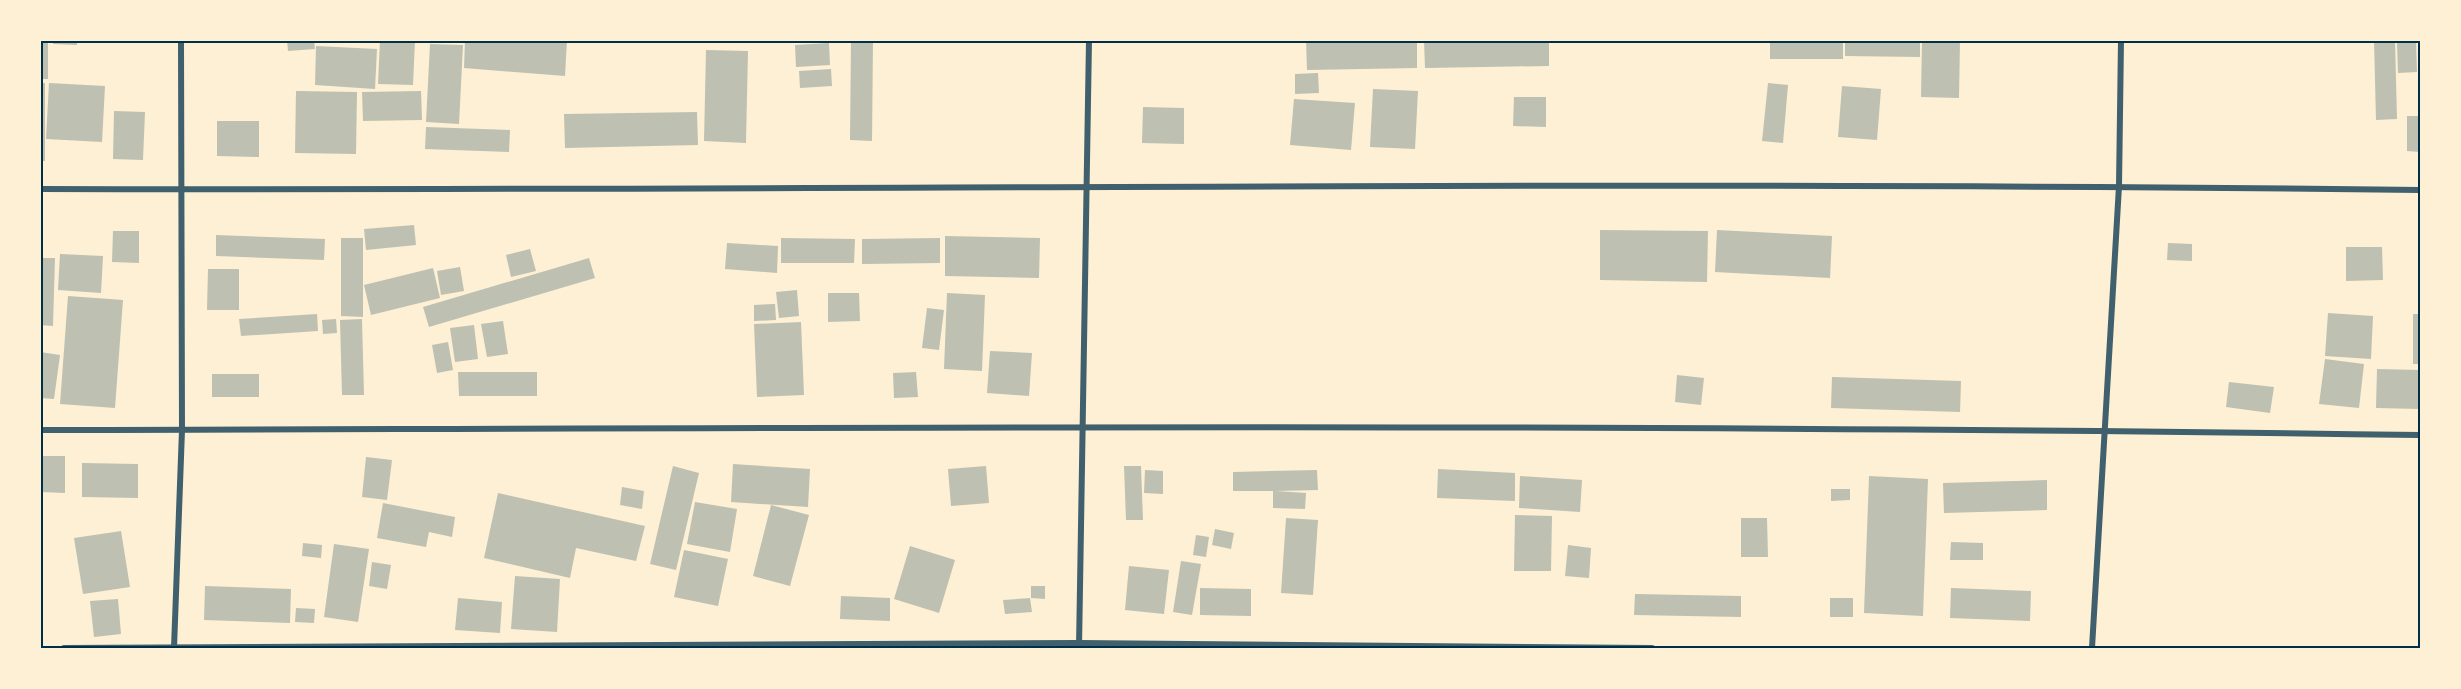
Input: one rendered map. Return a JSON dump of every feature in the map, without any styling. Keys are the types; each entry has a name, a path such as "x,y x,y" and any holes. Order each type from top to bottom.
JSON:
{"street":[{"path":"174,648 182,430 181,40"},
{"path":"1079,646 1089,185 1089,40"},
{"path":"2092,648 2119,186 2121,40"},
{"path":"40,189 1089,185 2119,186 2421,190"},
{"path":"40,430 1084,426 2104,430 2421,435"},
{"path":"64,648 1079,646 1652,648"}],"building":[{"path":"40,40 48,40 48,79 40,79"},
{"path":"53,40 77,40 77,45 53,44"},
{"path":"287,40 314,40 315,49 288,51"},
{"path":"380,40 415,40 413,85 378,84"},
{"path":"465,40 567,40 565,76 464,68"},
{"path":"851,40 873,40 872,141 850,140"},
{"path":"1306,40 1417,40 1417,68 1307,70"},
{"path":"1424,40 1549,40 1549,66 1425,68"},
{"path":"1770,40 1843,40 1843,59 1770,59"},
{"path":"1845,40 1920,40 1920,57 1845,56"},
{"path":"1922,40 1960,40 1959,98 1921,97"},
{"path":"2374,40 2395,40 2397,119 2376,120"},
{"path":"2416,41 2417,72 2398,73 2397,42"},
{"path":"829,43 830,65 796,67 795,45"},
{"path":"430,44 463,45 459,124 426,122"},
{"path":"316,46 377,49 375,89 315,85"},
{"path":"706,50 748,51 746,143 704,141"},
{"path":"831,69 832,86 800,88 799,71"},
{"path":"1318,73 1319,93 1295,94 1295,74"},
{"path":"40,83 45,83 45,161 40,161"},
{"path":"49,83 105,86 102,142 46,139"},
{"path":"1768,83 1788,85 1783,143 1762,141"},
{"path":"1842,86 1881,89 1877,140 1838,137"},
{"path":"1373,89 1418,91 1415,149 1370,147"},
{"path":"296,91 357,92 356,154 295,153"},
{"path":"421,91 422,120 363,121 362,92"},
{"path":"1514,97 1546,97 1546,127 1513,126"},
{"path":"1294,99 1355,103 1351,150 1290,145"},
{"path":"1143,107 1184,108 1184,144 1142,143"},
{"path":"114,111 145,112 143,160 113,159"},
{"path":"697,112 698,145 565,148 564,114"},
{"path":"2407,116 2420,116 2420,152 2407,151"},
{"path":"217,121 259,121 259,157 217,156"},
{"path":"426,127 510,130 509,152 425,149"},
{"path":"414,225 416,245 366,250 364,229"},
{"path":"1600,230 1708,231 1707,282 1600,280"},
{"path":"1717,230 1832,236 1830,278 1715,272"},
{"path":"113,231 139,231 139,263 112,262"},
{"path":"216,235 325,239 324,260 216,256"},
{"path":"945,236 1040,238 1039,278 945,276"},
{"path":"341,238 363,238 363,317 341,316"},
{"path":"781,238 855,239 854,263 781,263"},
{"path":"940,238 940,263 862,264 862,239"},
{"path":"727,243 778,246 777,273 725,269"},
{"path":"2168,243 2192,244 2192,261 2167,260"},
{"path":"2346,247 2382,247 2383,280 2346,281"},
{"path":"530,249 536,271 511,277 506,255"},
{"path":"60,254 103,256 101,293 58,290"},
{"path":"40,258 55,258 53,326 40,325"},
{"path":"589,258 595,278 429,327 423,307"},
{"path":"460,267 464,291 441,295 437,271"},
{"path":"433,268 440,298 371,315 364,285"},
{"path":"208,269 239,269 239,310 207,310"},
{"path":"797,290 799,316 779,318 776,292"},
{"path":"828,293 859,293 860,321 828,322"},
{"path":"947,293 985,295 982,371 944,369"},
{"path":"68,296 123,300 115,408 60,404"},
{"path":"775,304 776,320 754,321 754,305"},
{"path":"927,308 944,310 939,350 922,348"},
{"path":"2328,313 2373,316 2371,359 2325,356"},
{"path":"317,314 318,331 241,336 239,319"},
{"path":"2413,314 2420,314 2420,364 2413,364"},
{"path":"336,319 337,333 323,334 322,320"},
{"path":"362,319 364,395 342,395 340,320"},
{"path":"503,321 508,354 487,357 481,324"},
{"path":"801,322 804,395 757,397 754,324"},
{"path":"474,325 478,359 455,362 450,328"},
{"path":"448,342 453,370 437,373 432,345"},
{"path":"990,351 1032,353 1029,396 987,393"},
{"path":"40,352 60,355 54,399 40,398"},
{"path":"2325,359 2364,364 2359,408 2319,404"},
{"path":"2377,369 2420,370 2420,409 2376,408"},
{"path":"458,372 537,372 537,396 459,396"},
{"path":"916,372 918,397 894,398 893,373"},
{"path":"212,374 259,374 259,397 212,397"},
{"path":"1677,375 1704,378 1701,405 1675,402"},
{"path":"1832,377 1961,381 1960,412 1831,408"},
{"path":"2229,382 2274,387 2270,413 2226,407"},
{"path":"40,456 65,456 65,493 40,492"},
{"path":"366,457 392,460 387,500 362,497"},
{"path":"82,463 138,464 138,498 82,497"},
{"path":"733,464 810,469 808,507 731,502"},
{"path":"673,466 699,473 676,570 650,564"},
{"path":"986,466 989,503 951,506 948,469"},
{"path":"1124,466 1141,466 1143,520 1126,520"},
{"path":"1438,469 1515,473 1515,501 1437,498"},
{"path":"1145,470 1163,471 1163,494 1144,493"},
{"path":"1317,470 1318,490 1276,491 1306,493 1305,509 1273,508 1273,491 1233,491 1233,472"},
{"path":"1520,476 1582,480 1580,512 1519,508"},
{"path":"1869,476 1928,479 1923,616 1864,613"},
{"path":"2047,480 2047,510 1944,513 1943,483"},
{"path":"622,487 644,491 642,509 620,505"},
{"path":"1831,489 1850,489 1850,500 1831,501"},
{"path":"498,493 645,526 636,561 576,548 570,578 484,558"},
{"path":"695,502 737,509 730,552 687,544"},
{"path":"383,503 455,517 452,537 429,532 426,547 377,538"},
{"path":"771,505 809,515 790,586 753,576"},
{"path":"1515,515 1552,516 1551,571 1514,571"},
{"path":"1286,518 1318,520 1313,595 1281,593"},
{"path":"1741,518 1767,518 1768,557 1741,557"},
{"path":"1215,529 1234,533 1231,549 1212,545"},
{"path":"121,531 130,587 83,594 74,538"},
{"path":"1196,535 1209,537 1206,557 1193,555"},
{"path":"1951,542 1983,543 1983,560 1950,560"},
{"path":"303,543 322,545 321,558 302,556"},
{"path":"334,544 369,549 358,622 324,617"},
{"path":"1568,545 1591,548 1589,578 1565,576"},
{"path":"910,546 955,560 939,613 894,599"},
{"path":"684,550 728,559 718,606 674,597"},
{"path":"1181,561 1201,564 1192,615 1173,612"},
{"path":"372,562 391,565 387,589 369,586"},
{"path":"1129,566 1169,570 1164,614 1125,610"},
{"path":"515,576 560,579 557,632 511,629"},
{"path":"205,586 291,589 290,623 204,620"},
{"path":"1031,586 1045,586 1045,599 1031,598"},
{"path":"1200,588 1251,589 1251,616 1200,615"},
{"path":"1951,588 2031,591 2030,621 1950,618"},
{"path":"1635,594 1741,596 1741,617 1634,615"},
{"path":"841,596 890,598 890,621 840,619"},
{"path":"458,598 502,602 500,633 455,630"},
{"path":"1030,598 1032,612 1005,614 1003,600"},
{"path":"1830,598 1853,598 1853,617 1830,617"},
{"path":"118,599 121,634 94,637 90,601"},
{"path":"296,608 315,609 314,623 295,622"}]}
